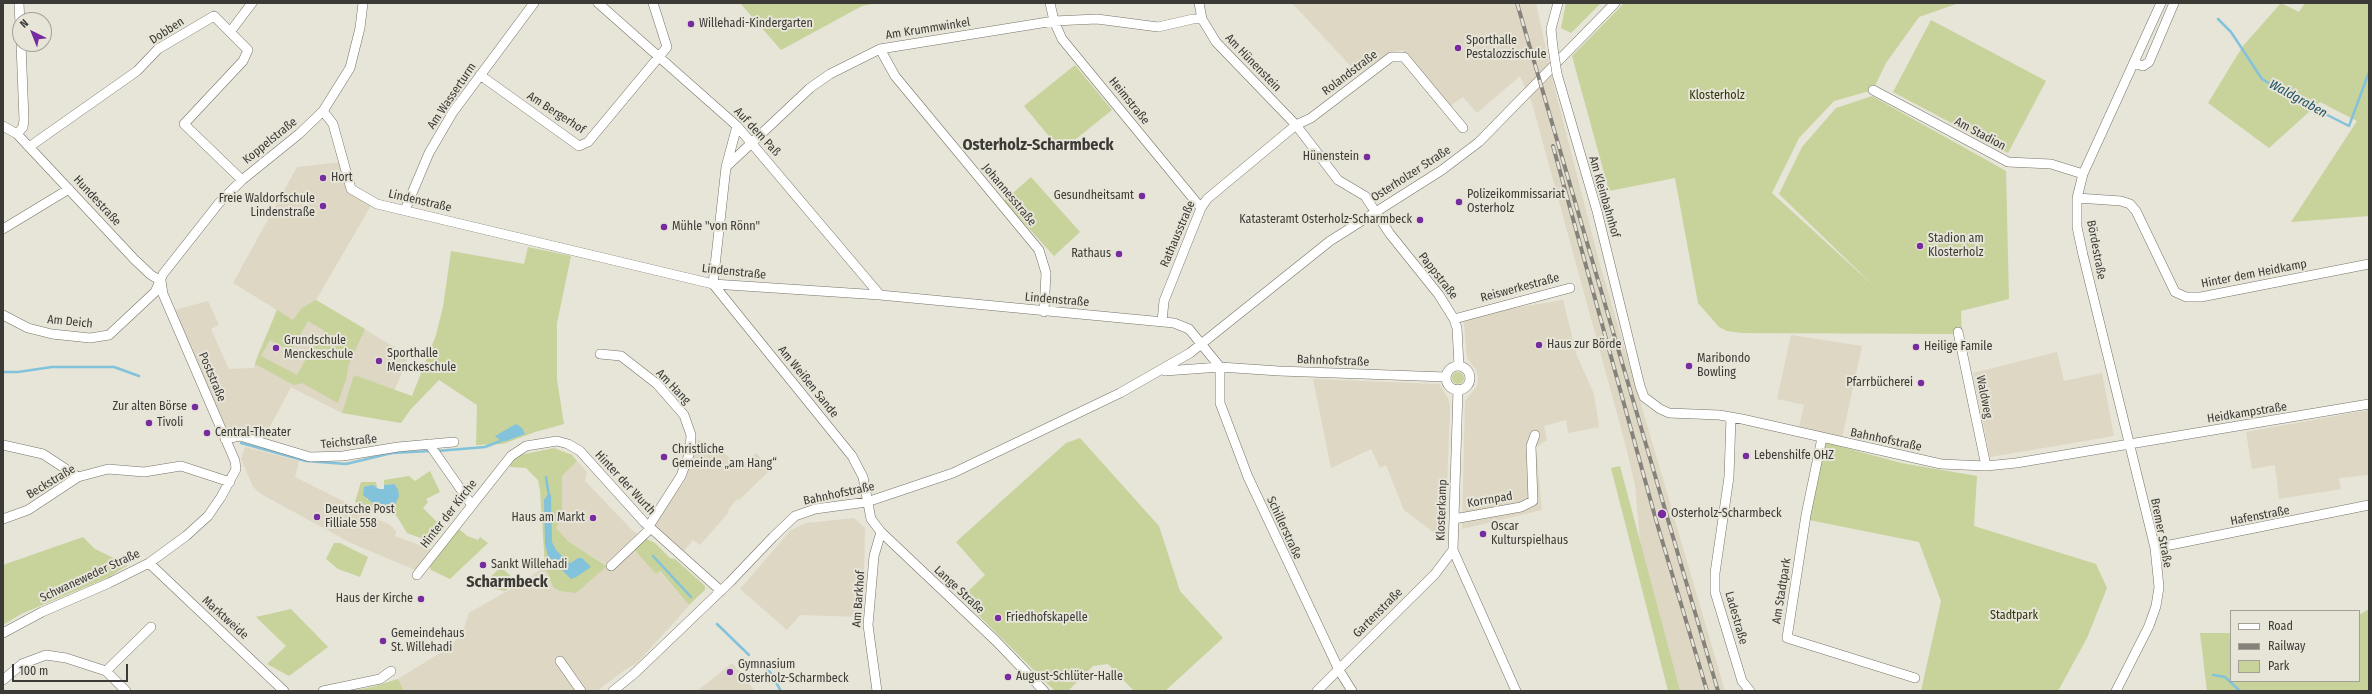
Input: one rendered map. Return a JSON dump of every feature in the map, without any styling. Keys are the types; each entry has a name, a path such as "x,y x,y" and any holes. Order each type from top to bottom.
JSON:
{"street":[{"path":"230,32 252,3"},
{"name":"Koppelstraße","path":"161,281 163,274 219,203 242,180 299,134 323,111 350,68 360,28 363,3"},
{"name":"Am Wasserturm","path":"405,210 429,153 454,112 534,3"},
{"name":"Auf dem Paß","path":"598,3 737,126 753,143 880,295"},
{"path":"653,3 667,47 660,57"},
{"name":"Heimstraße","path":"1050,3 1054,20 1062,40 1201,208"},
{"path":"1054,20 1097,19 1158,27 1202,19 1199,3"},
{"name":"Am Kleinbahnhof","path":"1558,3 1551,29 1557,74 1597,212 1644,397"},
{"name":"Osterholzer Straße","path":"1202,344 1330,241 1376,210 1442,170 1479,142 1615,3"},
{"name":"Bördestraße","path":"2129,443 2077,227 2077,198 2084,174 2161,3"},
{"path":"2134,63 2143,66 2149,62 2174,3"},
{"name":"Dobben","path":"29,147 137,71 158,49 214,16 248,50 243,62 184,124 242,180"},
{"name":"Am Hünenstein","path":"1202,19 1216,42 1296,125 1338,180 1365,196 1376,210"},
{"name":"Am Krummwinkel","path":"726,167 810,88 830,74 880,49 1054,20"},
{"name":"Johannesstraße","path":"880,49 895,76 1038,250 1046,273 1044,312"},
{"path":"17,134 23,127 24,120 21,52"},
{"name":"Am Bergerhof","path":"480,75 579,146 588,142 660,57"},
{"name":"Rolandstraße","path":"1296,125 1311,118 1391,57 1404,57 1463,128"},
{"name":"Am Stadion","path":"1873,90 2008,162 2051,164 2084,174"},
{"name":"Lindenstraße","path":"323,111 333,124 351,189 377,204 713,284 880,295 1044,312 1162,322 1184,325 1202,344"},
{"name":"Rathausstraße","path":"1162,322 1164,301 1201,208 1215,191 1296,125"},
{"name":"Hundestraße","path":"3,126 17,134 135,260 151,275 161,281"},
{"path":"713,284 726,167 737,126"},
{"path":"3,229 70,189"},
{"name":"Hinter dem Heidkamp","path":"2077,198 2121,201 2130,204 2136,211 2175,292 2186,297 2200,298 2369,264"},
{"name":"Pappstraße","path":"1376,210 1390,234 1439,295 1454,319 1459,337 1459,366"},
{"name":"Am Deich","path":"3,315 28,328 52,334 90,338 109,335 156,292 161,281"},
{"name":"Poststraße","path":"161,281 163,294 169,310 235,461 236,469 230,482"},
{"name":"Am Weißen Sande","path":"713,284 852,456 863,477 867,502"},
{"name":"Reiswerkestraße","path":"1454,319 1570,288"},
{"name":"Waldweg","path":"1958,332 1986,466"},
{"path":"1202,344 1220,367"},
{"name":"Bahnhofstraße","path":"613,691 636,672 721,591 795,516 814,510 867,502 953,473 1120,393 1161,371 1202,344"},
{"name":"Am Hang","path":"600,354 621,356 657,384 684,415 691,435 690,452 682,476 650,527 611,566"},
{"path":"1459,366 1467,371 1470,378 1467,385 1458,390 1449,386 1446,377 1451,368 1459,366"},
{"name":"Bahnhofstraße","path":"1161,371 1220,367 1266,371 1446,377"},
{"name":"Schillerstraße","path":"1220,367 1220,403 1248,478 1339,670 1352,691"},
{"name":"Klosterkamp","path":"1458,390 1453,550 1516,691"},
{"name":"Bahnhofstraße","path":"1644,397 1651,405 1669,413 1731,417 1941,464 1986,466 2024,462 2129,443"},
{"name":"Heidkampstraße","path":"2129,443 2369,404"},
{"name":"Ladestraße","path":"1731,417 1728,477 1715,573 1715,592 1742,680 1750,691"},
{"name":"Korrnpad","path":"1454,519 1521,507 1533,501 1531,446 1535,435"},
{"name":"Teichstraße","path":"226,439 240,436 310,457 433,449 454,442"},
{"name":"Am Stadtpark","path":"1822,438 1806,515 1787,638 1915,678"},
{"name":"Hinter der Wurth","path":"502,468 510,456 526,446 557,441 568,444 580,451 650,527 721,591"},
{"name":"Bremer Straße","path":"2116,691 2149,626 2156,606 2159,587 2155,548 2129,443"},
{"path":"3,445 44,454 78,477"},
{"path":"433,449 471,504"},
{"name":"Beckstraße","path":"3,519 28,510 78,477 108,469 144,472 181,466 230,482"},
{"name":"Hinter der Kirche","path":"417,575 471,504 502,468"},
{"name":"Schwaneweder Straße","path":"3,633 42,612 109,583 149,563 186,536 208,516 230,482"},
{"name":"Lange Straße","path":"867,502 871,519 881,532 996,641 1044,691"},
{"name":"Hafenstraße","path":"2155,548 2369,505"},
{"name":"Am Barkhof","path":"877,691 868,625 874,556 881,532"},
{"name":"Gartenstraße","path":"1317,691 1435,574 1453,550"},
{"name":"Marktweide","path":"149,563 284,691"},
{"path":"106,670 151,627"},
{"path":"3,680 22,664 46,655 66,658 106,670 126,691"},
{"path":"560,661 580,691"},
{"path":"323,691 380,679 391,671"},
{"name":"Ladestraße","path":"1740,691 1742,680"}],"shaded area":[{"path":"1292,3 1536,3 1553,82 1599,261 1725,691 1677,691 1641,552 1635,485 1624,439 1532,103 1520,76 1477,113 1463,97 1450,106 1402,50 1387,54 1358,74"},
{"path":"342,162 351,189 373,202 316,300 409,356 394,391 354,376 342,413 291,387 263,440 225,428 175,310 208,301 219,325 211,329 229,369 254,368 257,356 277,310 233,283 297,167"},
{"path":"1563,300 1577,356 1594,394 1599,427 1568,433 1566,420 1544,426 1547,440 1536,447 1542,510 1462,529 1465,401 1477,386 1478,378 1476,370 1467,358 1464,323 1466,316"},
{"path":"1791,335 1862,346 1842,438 1799,428 1804,405 1777,399"},
{"path":"2057,352 2064,381 2102,373 2114,436 1990,457 1973,373"},
{"path":"1313,379 1439,384 1448,398 1450,407 1445,541 1404,510 1386,465 1380,468 1371,449 1331,468"},
{"path":"2369,410 2369,475 2339,478 2341,489 2279,499 2275,465 2252,469 2246,432"},
{"path":"698,440 706,443 715,452 719,448 740,468 756,453 771,469 739,500 737,499 728,510 729,512 700,545 693,540 684,551 654,525 686,479"},
{"path":"245,447 299,461 295,477 369,514 368,516 389,524 396,531 395,536 433,550 418,571 351,543 261,494 253,487 241,459"},
{"path":"577,461 587,472 585,481 633,531 643,537 656,574 659,571 689,605 688,607 636,664 626,669 597,691 404,691 398,679 448,648 462,634 469,613 523,582 545,566 553,587 607,565 569,542 556,528 562,519 562,476"},
{"path":"854,518 865,528 863,617 800,615 787,630 740,589 791,530 807,523"},
{"name":"Gymnasium Osterholz-Scharmbeck","path":"732,663 755,691 697,691"}],"green space":[{"path":"740,3 877,3 862,6 781,50"},
{"path":"1566,3 1601,3 1571,33 1561,28"},
{"name":"Klosterholz","path":"1624,3 1959,3 1919,17 1886,63 1873,90 1834,101 1799,138 1772,193 1876,288 1779,194 1802,147 1836,108 1872,96 2006,171 2009,299 1961,311 1962,334 1742,333 1727,331 1719,327 1698,303 1675,178 1609,191 1572,56"},
{"path":"2281,3 2299,12 2305,3 2369,3 2369,216 2291,222 2357,121 2320,102 2269,148 2208,103 2243,46"},
{"path":"1931,20 2046,81 2008,153 1893,92"},
{"path":"1075,65 1112,110 1061,151 1024,106"},
{"path":"1031,177 1080,232 1054,256 1004,201"},
{"path":"528,247 571,256 557,323 557,380 564,424 535,432 503,444 476,445 477,405 439,380 411,409 401,423 342,413 354,375 412,396 436,335 443,307 451,251 524,264"},
{"path":"316,300 365,329 348,366 347,376 338,403 302,383 294,385 255,364 277,310 293,320 302,308","holes":["308,321 325,331 319,342 316,341 297,375 261,356 270,340 291,351"]},
{"path":"1458,372 1462,374 1464,378 1462,382 1458,384 1454,382 1452,378 1454,374"},
{"path":"1080,438 1159,526 1180,591 1223,638 1165,691 1134,691 1108,664 1093,666 1069,690 1054,690 961,598 985,575 956,542 1066,443"},
{"name":"Stadtpark","path":"1824,442 1901,463 1977,476 1974,526 2096,564 2107,588 2087,638 2058,691 1921,691 1941,601 1919,542 1809,520"},
{"path":"554,448 572,455 577,461 562,476 562,519 556,528 569,542 607,566 576,593 560,591 553,587 545,566 538,480 526,468 510,467 512,459 520,455"},
{"path":"1620,466 1680,691 1668,691 1611,468"},
{"path":"430,471 440,492 426,499 428,502 423,508 443,528 431,542 407,533 396,515 372,509 355,502 361,482 376,482 377,487 368,486 367,500 394,484 384,485 384,480 409,476 415,481"},
{"path":"457,527 467,536 478,540 480,537 488,543 450,579 431,570 428,564"},
{"path":"83,537 95,549 128,565 109,577 21,614 3,625 3,565"},
{"path":"643,537 655,543 670,558 675,559 705,586 705,590 689,605 660,571 656,574 632,547"},
{"path":"334,543 340,543 368,557 360,577 338,569 326,559"},
{"path":"501,567 518,583 505,591 481,586"},
{"path":"291,609 328,647 289,676 267,664 286,646 256,617"},
{"path":"2369,609 2369,691 2207,691 2200,633 2230,633 2230,682 2360,682 2360,614"},
{"path":"398,679 404,691 349,691 372,687"}],"water":[{"path":"516,424 522,428 525,434 506,441 501,441 495,436"},
{"path":"394,484 398,489 399,496 394,507 386,508 374,504 363,495 364,487 373,485 379,489 384,489 384,485"},
{"path":"549,493 551,495 552,542 556,550 568,562 571,563 578,558 582,558 591,567 571,579 548,556 545,544 544,500"}],"waterway":[{"name":"Waldgraben","path":"2218,19 2231,32 2262,79 2294,98 2349,126 2369,72"},
{"path":"3,372 18,372 52,367 114,367 139,376"},
{"path":"437,451 485,447 503,440"},
{"path":"241,443 306,461 346,464 392,453 430,451"},
{"path":"546,477 549,496"},
{"path":"653,556 691,597"},
{"path":"717,624 749,655"},
{"path":"753,660 770,672 781,691"},
{"path":"2213,675 2225,677 2230,682"},
{"path":"2230,682 2240,691"}],"railway":[{"path":"1517,3 1718,691"},
{"path":"1553,146 1656,520 1707,691"}],"place":[{"name":"Willehadi-Kindergarten","path":"691,24"},
{"name":"Sporthalle Pestalozzischule","path":"1458,48"},
{"name":"Hünenstein","path":"1367,157"},
{"name":"Hort","path":"323,178"},
{"name":"Gesundheitsamt","path":"1142,196"},
{"name":"Polizeikommissariat Osterholz","path":"1459,202"},
{"name":"Freie Waldorfschule Lindenstraße","path":"323,206"},
{"name":"Katasteramt Osterholz-Scharmbeck","path":"1420,220"},
{"name":"Mühle \"von Rönn\"","path":"664,227"},
{"name":"Stadion am Klosterholz","path":"1920,246"},
{"name":"Rathaus","path":"1119,254"},
{"name":"Haus zur Börde","path":"1539,345"},
{"name":"Heilige Famile","path":"1916,347"},
{"name":"Grundschule Menckeschule","path":"276,348"},
{"name":"Sporthalle Menckeschule","path":"379,361"},
{"name":"Maribondo Bowling","path":"1689,366"},
{"name":"Pfarrbücherei","path":"1921,383"},
{"name":"Zur alten Börse","path":"195,407"},
{"name":"Tivoli","path":"149,423"},
{"name":"Central-Theater","path":"207,433"},
{"name":"Lebenshilfe OHZ","path":"1746,456"},
{"name":"Christliche Gemeinde „am Hang“","path":"664,457"},
{"name":"Osterholz-Scharmbeck","path":"1662,514"},
{"name":"Deutsche Post Filliale 558","path":"317,517"},
{"name":"Haus am Markt","path":"593,518"},
{"name":"Oscar Kulturspielhaus","path":"1483,534"},
{"name":"Sankt Willehadi","path":"483,565"},
{"name":"Haus der Kirche","path":"421,599"},
{"name":"Friedhofskapelle","path":"998,618"},
{"name":"Gemeindehaus St. Willehadi","path":"383,641"},
{"name":"Gymnasium Osterholz-Scharmbeck","path":"730,672"},
{"name":"August-Schlüter-Halle","path":"1008,677"}],"district":[{"name":"Osterholz-Scharmbeck","path":"1038,146"},
{"name":"Scharmbeck","path":"507,583"}]}
